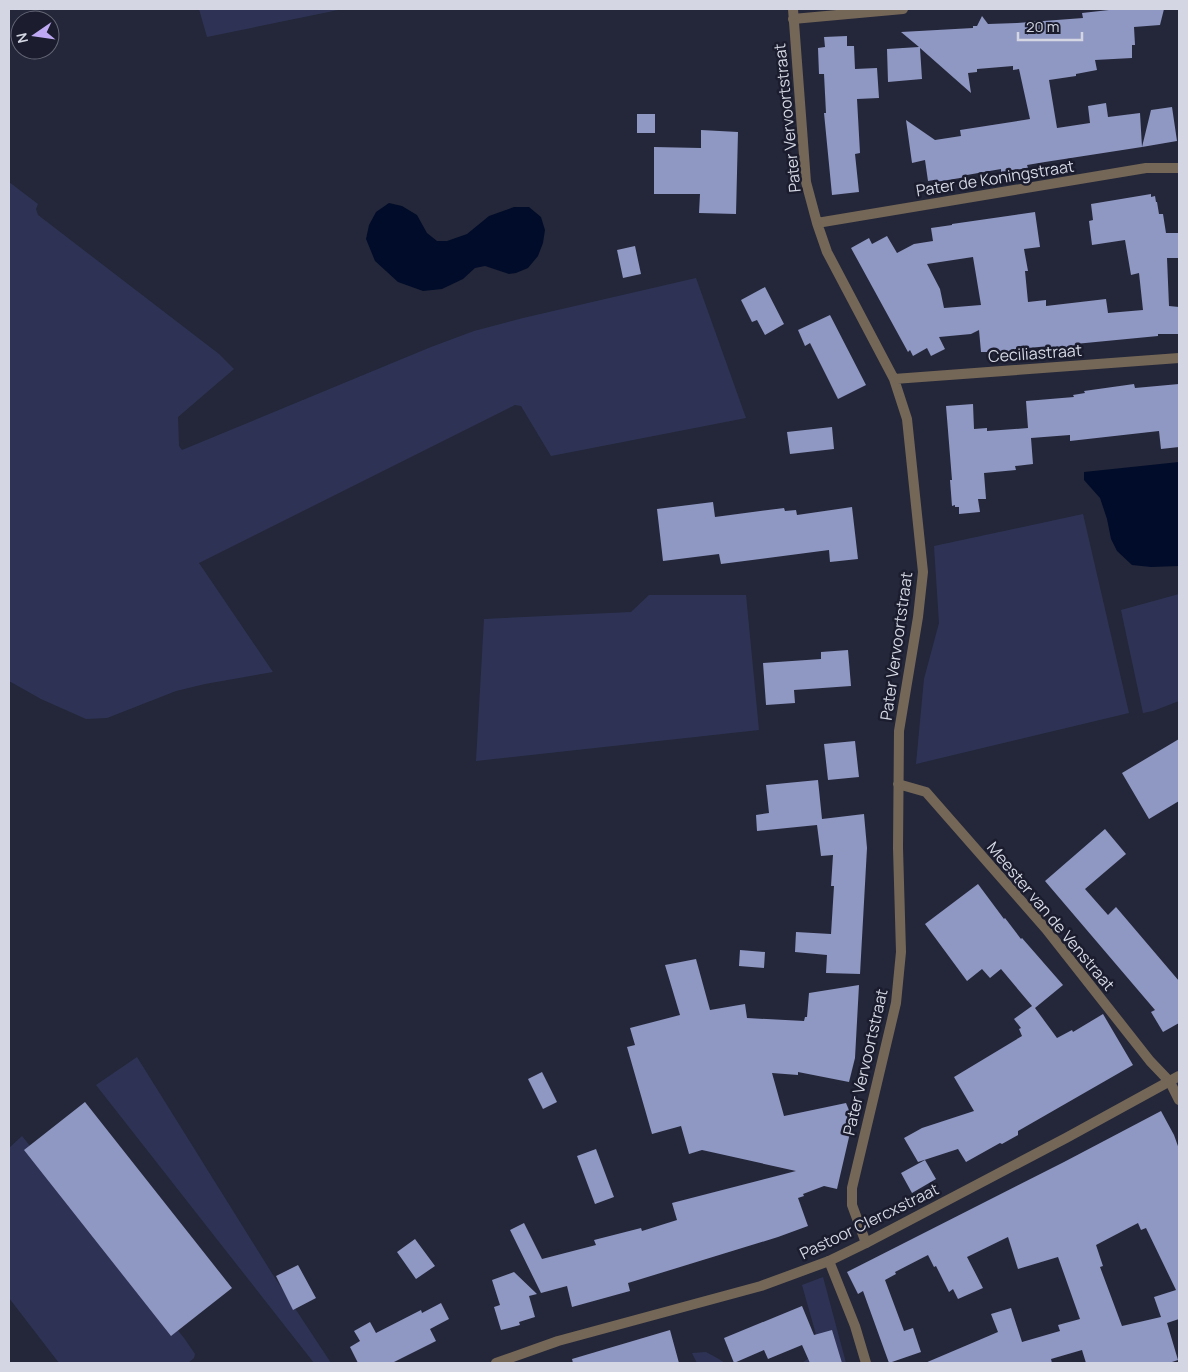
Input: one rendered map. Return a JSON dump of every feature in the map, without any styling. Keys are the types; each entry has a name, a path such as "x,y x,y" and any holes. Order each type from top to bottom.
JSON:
{"street":[{"path":"793,14 903,9"},
{"name":"Pater Vervoortstraat","path":"793,14 806,182 827,252 894,379 906,419 924,572 899,731 898,848 901,952 896,1003 852,1188 852,1205 866,1243"},
{"name":"Pater de Koningstraat","path":"817,223 1146,168 1179,168"},
{"name":"Ceciliastraat","path":"894,379 1179,358"},
{"name":"Meester van de Venstraat","path":"898,784 926,792 1046,929 1150,1061 1170,1082 1179,1100"},
{"name":"Pastoor Clercxstraat","path":"496,1363 558,1341 761,1286 829,1261 1179,1076"},
{"path":"829,1261 855,1326 866,1363"}],"shaded area":[{"path":"199,9 343,9 207,37"},
{"path":"9,182 38,204 36,209 38,215 219,354 234,369 178,417 179,446 182,450 474,331 696,278 746,418 551,456 521,406 515,405 199,563 273,672 176,691 107,718 86,719 41,699 9,681"},
{"path":"389,203 402,206 417,215 427,233 437,241 447,241 467,234 489,216 514,207 529,207 541,217 545,230 543,243 538,256 528,268 516,273 509,274 485,266 475,268 463,279 442,289 423,291 398,282 375,261 366,239 369,225 376,212"},
{"path":"1179,462 1179,566 1151,567 1132,565 1117,551 1111,539 1100,498 1084,480 1084,472"},
{"path":"1083,514 1129,713 916,764 924,679 939,623 934,546"},
{"path":"1179,594 1179,701 1143,713 1121,610"},
{"path":"649,595 746,595 759,730 476,761 484,619 631,612"},
{"path":"137,1057 273,1275 331,1363 314,1363 96,1085"},
{"path":"22,1136 184,1338 195,1354 194,1358 188,1363 59,1363 9,1298 9,1148"},
{"path":"823,1277 846,1363 802,1363 809,1358 817,1338 802,1285"},
{"path":"706,1352 725,1363 697,1363 692,1353"}],"building":[{"path":"1118,9 1164,9 1160,25 1134,27 1135,45 1132,45 1132,58 1095,60 1097,70 1076,74 1076,76 1049,80 1057,128 1090,123 1088,106 1106,103 1108,117 1140,113 1142,147 1027,165 1028,168 1001,172 1001,169 936,182 934,180 928,181 925,160 912,163 906,120 935,140 961,136 960,130 1030,119 1019,69 1013,70 1013,66 977,69 977,72 968,73 971,93 920,48 922,79 888,82 887,49 919,47 901,32 973,28 973,26 977,26 982,16 988,24 1017,23 1083,18 1082,13"},
{"path":"847,36 847,46 854,46 855,69 877,68 879,98 857,99 860,153 855,154 859,192 832,195 824,113 826,113 824,74 819,74 818,48 825,47 824,37"},
{"path":"1172,107 1177,141 1142,147 1151,110"},
{"path":"637,114 655,114 655,133 637,133"},
{"path":"701,130 738,132 736,214 699,213 700,194 654,194 654,147 701,148"},
{"path":"1151,194 1151,197 1155,196 1159,214 1163,214 1166,233 1179,233 1179,258 1167,258 1169,306 1179,307 1179,334 1158,334 1158,336 1075,344 1076,348 1050,349 1050,346 1015,349 1015,352 988,354 988,352 981,352 979,330 971,334 939,337 945,349 931,356 927,348 913,356 910,350 908,352 851,248 869,238 872,244 887,236 897,253 914,244 933,241 931,228 1035,212 1040,247 1024,249 1028,271 1025,271 1028,302 1046,300 1046,306 1106,299 1108,313 1143,310 1139,273 1131,275 1125,240 1092,245 1089,221 1093,220 1091,204","holes":["973,257 981,305 944,308 940,289 927,264"]},
{"path":"635,246 641,274 623,278 617,250"},
{"path":"765,287 784,324 765,335 757,320 752,322 741,300"},
{"path":"830,315 866,385 838,399 810,343 805,346 798,330"},
{"path":"1134,384 1135,388 1179,384 1179,447 1161,449 1159,431 1070,441 1070,435 1031,438 1033,464 1015,466 1016,470 984,473 986,499 978,499 980,512 959,514 959,507 952,506 950,480 952,480 946,406 973,404 974,429 987,428 987,431 1028,428 1026,401 1074,397 1073,395 1085,393 1084,391"},
{"path":"832,427 834,449 790,454 787,432"},
{"path":"713,502 715,517 784,508 785,511 796,510 797,515 852,507 858,559 830,562 829,550 721,564 719,554 663,561 657,509"},
{"path":"848,650 851,686 794,690 795,703 766,705 763,663 821,659 821,652"},
{"path":"1179,739 1179,801 1149,819 1122,773"},
{"path":"855,741 859,777 828,780 824,744"},
{"path":"818,780 822,819 864,814 867,848 860,974 826,973 827,955 795,952 796,932 831,934 834,886 831,886 833,855 821,856 817,825 757,831 756,815 769,813 766,785"},
{"path":"1105,829 1126,854 1085,889 1108,915 1116,907 1179,981 1179,1023 1163,1032 1151,1012 1155,1010 1045,881"},
{"path":"978,884 1004,919 1063,985 1035,1008 1057,1038 1072,1030 1073,1032 1103,1014 1133,1065 1018,1131 1018,1135 966,1162 958,1149 918,1162 904,1138 922,1128 974,1111 954,1077 1022,1036 1019,1029 1021,1028 1014,1019 1032,1006 1001,969 990,978 982,969 967,981 925,924"},
{"path":"740,950 765,952 764,968 739,966"},
{"path":"696,959 710,1010 745,1004 747,1018 804,1021 805,1017 807,1017 809,993 859,985 855,1058 849,1082 798,1072 798,1075 772,1073 784,1116 846,1103 853,1120 837,1189 824,1186 803,1194 804,1196 798,1198 808,1226 628,1283 630,1291 572,1307 567,1286 541,1293 510,1230 524,1223 542,1259 596,1245 594,1240 641,1228 642,1231 677,1220 672,1203 796,1171 702,1150 689,1154 681,1126 652,1134 627,1047 635,1045 630,1028 680,1015 665,965"},
{"path":"542,1072 557,1102 543,1109 528,1079"},
{"path":"85,1102 232,1288 171,1336 24,1150"},
{"path":"1161,1111 1179,1149 1179,1319 1167,1323 1178,1360 1169,1363 1086,1363 1082,1350 1051,1359 1052,1363 925,1363 998,1332 991,1314 1011,1308 1022,1342 1060,1331 1058,1325 1080,1319 1058,1257 1018,1269 1008,1237 967,1257 983,1288 958,1299 953,1289 949,1292 936,1266 934,1267 928,1255 895,1272 896,1274 885,1280 904,1331 913,1328 921,1352 889,1363 863,1291 858,1294 847,1272","holes":["1138,1223 1141,1230 1146,1228 1176,1290 1154,1297 1161,1317 1122,1326 1100,1267 1103,1266 1096,1245"]},
{"path":"596,1149 614,1197 595,1204 577,1156"},
{"path":"925,1160 936,1179 912,1193 901,1173"},
{"path":"415,1239 435,1266 416,1279 397,1252"},
{"path":"298,1265 316,1298 293,1310 276,1276"},
{"path":"514,1272 537,1294 529,1296 535,1317 519,1322 520,1325 501,1330 494,1307 500,1305 492,1280"},
{"path":"441,1303 449,1319 430,1329 436,1341 392,1363 358,1363 350,1347 360,1341 354,1331 370,1322 376,1333 421,1310 422,1313"},
{"path":"802,1306 814,1335 832,1330 842,1363 810,1363 802,1345 768,1359 764,1350 734,1363 724,1338"},
{"path":"670,1330 679,1363 573,1363 572,1359"}]}
